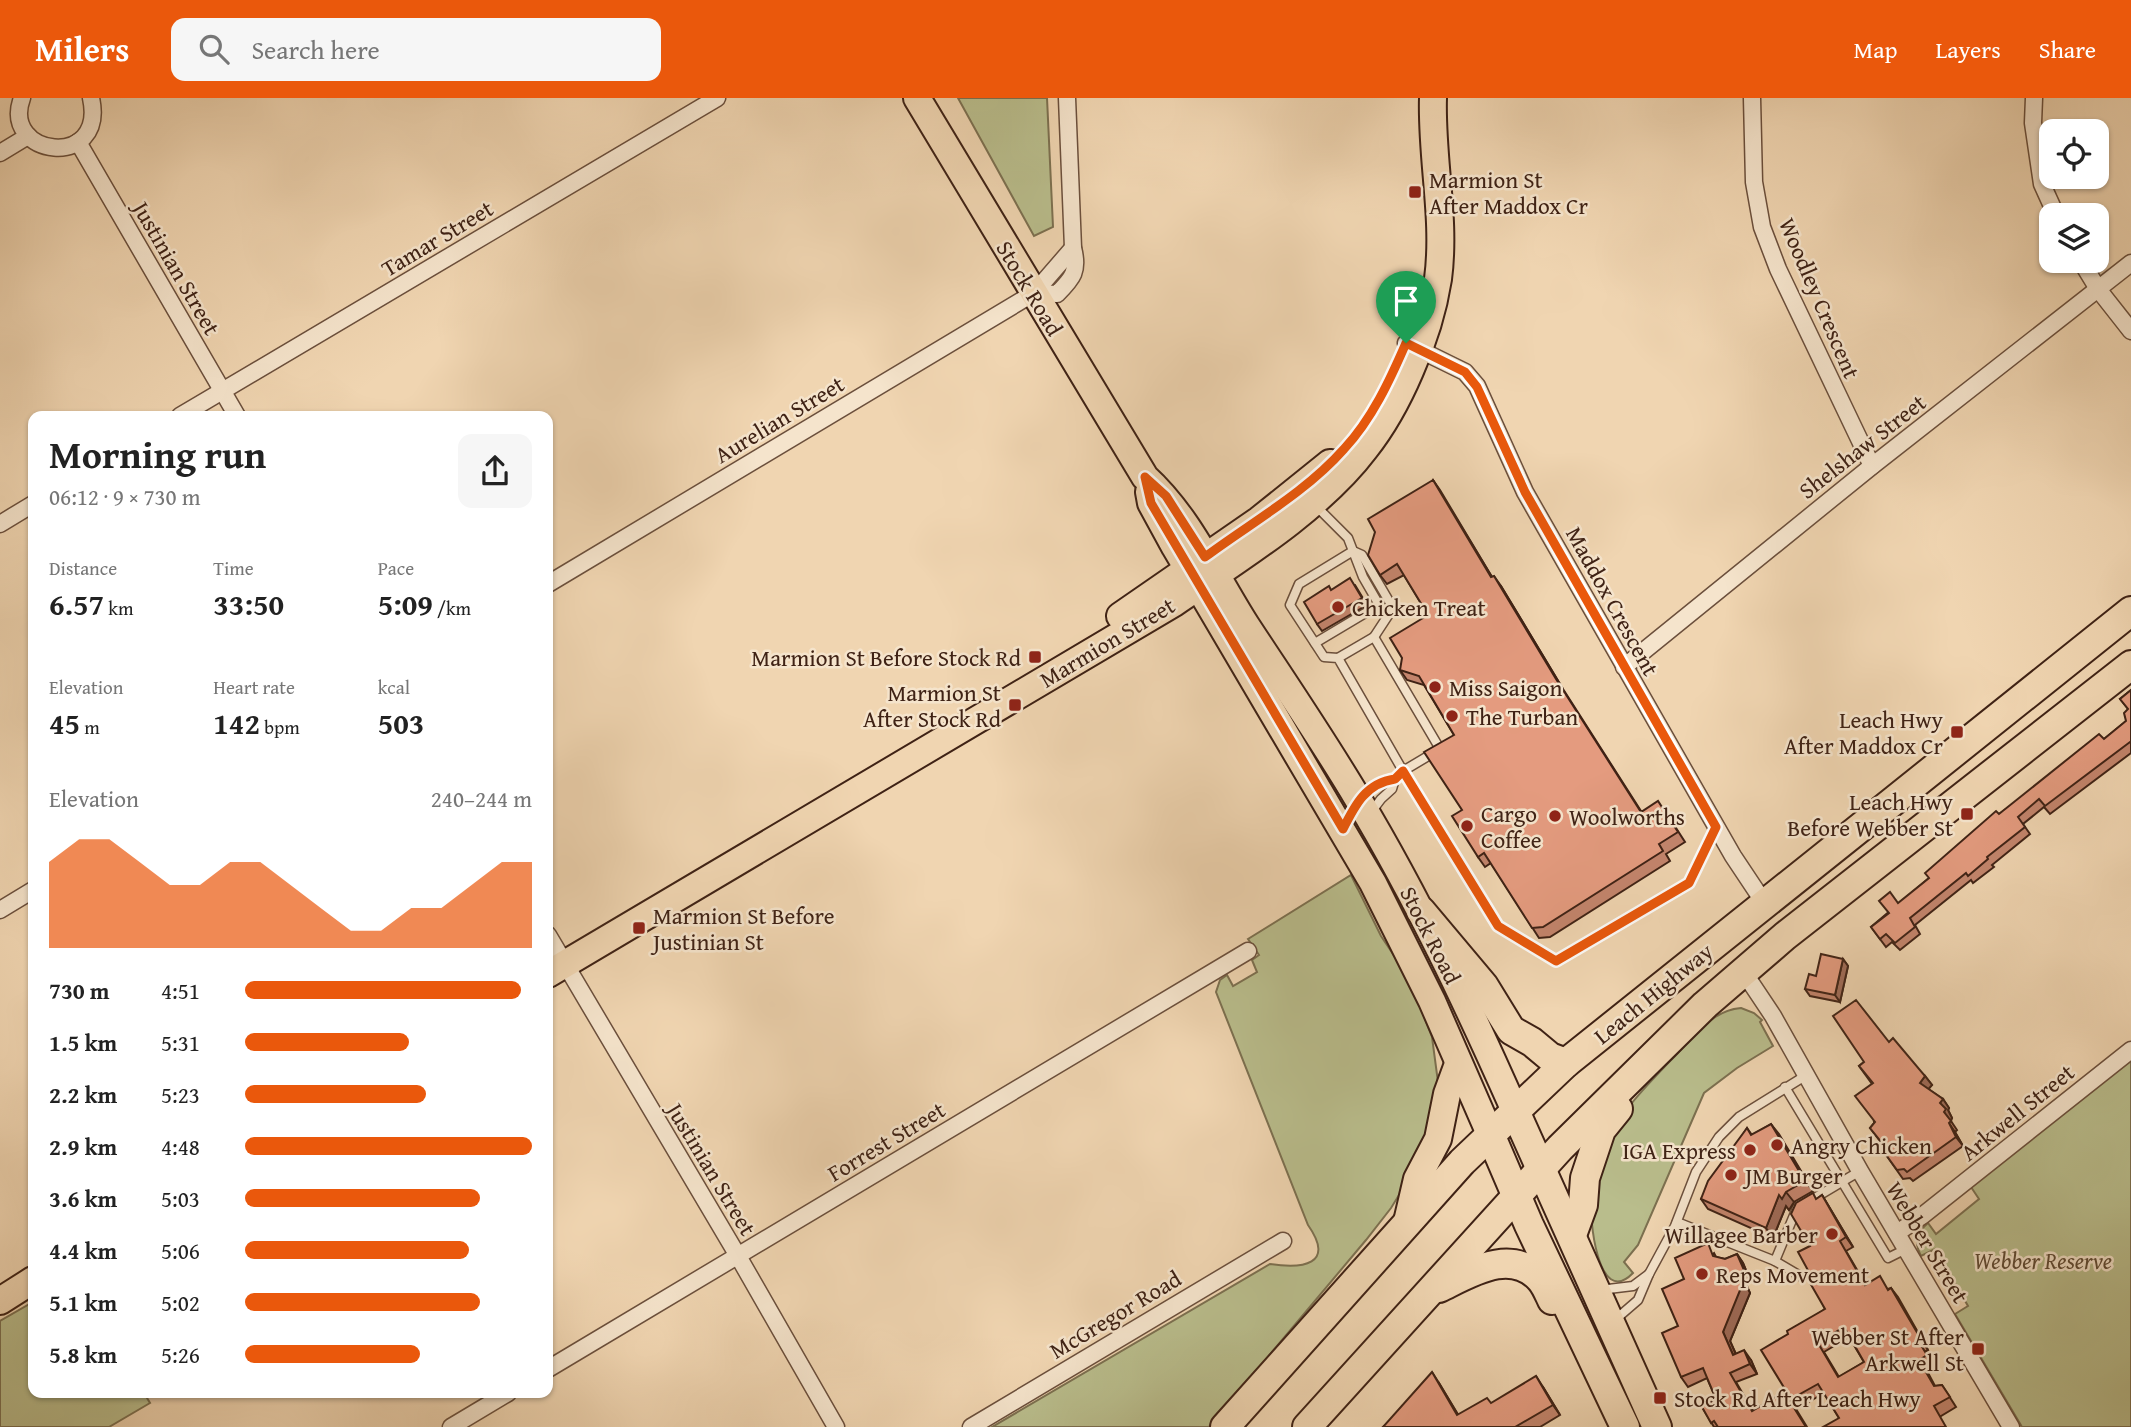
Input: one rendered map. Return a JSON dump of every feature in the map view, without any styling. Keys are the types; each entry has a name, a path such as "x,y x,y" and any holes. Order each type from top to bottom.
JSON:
{"highway":[{"name":"Leach Highway","path":"1225,1427 1407,1222 1490,1134 1566,1063 2131,611"},
{"name":"Leach Highway","path":"1307,1427 1541,1168 1664,1044 1743,971 2131,665"},
{"path":"1420,911 1484,986 1511,1030 1550,1057 1566,1063"},
{"path":"1572,1235 1583,1205 1585,1178 1601,1130 1641,1081 1664,1044"},
{"name":"Stock Road","path":"1516,1111 1657,1427"},
{"name":"Stock Road","path":"1490,1134 1516,1196 1625,1427"},
{"path":"1427,1294 1486,1266 1513,1264 1541,1279 1564,1321 1587,1347"}],"main road":[{"name":"Stock Road","path":"917,98 1145,477 1166,496 1202,572 1389,912 1432,1001 1490,1134"},
{"name":"Marmion Street","path":"1413,346 1423,274 1425,229 1420,98"},
{"name":"Marmion Street","path":"553,956 1122,615 1202,572 1307,495 1347,470 1370,443 1398,399 1413,346 1438,278 1440,236 1433,98"},
{"name":"Stock Road","path":"1202,572 1363,808 1420,911 1516,1111"},
{"path":"1407,1222 1418,1179 1438,1139 1447,1094 1458,1064"},
{"path":"0,1283 28,1266"},
{"path":"0,1301 28,1283"}],"street":[{"path":"22,98 19,112 21,125 38,145 51,149 66,148 87,133 93,121 92,98"},
{"name":"Tamar Street","path":"189,411 717,98"},
{"name":"Aurelian Street","path":"553,581 1034,293 1073,248 1067,98"},
{"name":"Woodley Crescent","path":"1752,98 1755,182 1762,227 1778,269 1872,466"},
{"path":"2034,98 2033,122 2042,184 2051,203"},
{"path":"0,153 28,136"},
{"name":"Justinian Street","path":"78,142 234,411"},
{"name":"Shelshaw Street","path":"1623,667 1872,466 2131,263"},
{"path":"2088,273 2131,331"},
{"name":"Maddox Crescent","path":"1413,346 1465,372 1477,387 1525,492 1716,827 1765,904"},
{"path":"0,524 28,507"},
{"path":"0,910 28,893"},
{"name":"Forrest Street","path":"553,1366 1248,951"},
{"name":"Justinian Street","path":"553,956 738,1256 836,1427"},
{"name":"Webber Street","path":"1743,971 1773,1016 1860,1171 2011,1427"},
{"name":"Arkwell Street","path":"1896,1233 1922,1216 2131,1050"},
{"name":"McGregor Road","path":"971,1427 1283,1241"},
{"path":"451,1427 500,1398"}],"lane":[{"path":"1307,495 1348,538 1363,577 1377,601 1377,606 1315,643"},
{"path":"1353,551 1362,555 1393,608 1374,637 1338,658 1324,657 1290,605 1299,584 1353,551"},
{"path":"1363,808 1381,799 1392,789 1395,779 1403,771 1440,749 1374,637"},
{"path":"1338,658 1403,771 1498,926 1556,961 1689,883 1716,827"},
{"path":"1343,829 1363,808 1373,786 1395,779"},
{"path":"1611,1323 1638,1300 1677,1222 1696,1171 1719,1137 1739,1117 1805,1076"},
{"path":"1785,1087 1888,1258 1906,1249"},
{"path":"1776,1261 1797,1208 1860,1171"},
{"path":"1677,1222 1776,1261 1802,1277"},
{"path":"1597,1291 1633,1286 1649,1274"}],"green space":[{"path":"958,98 1047,98 1053,227 1034,236"},
{"path":"1351,875 1381,936 1409,978 1432,1037 1438,1082 1425,1153 1391,1208 1209,1427 992,1427 1270,1264 1293,1266 1312,1261 1317,1256 1316,1238 1308,1225 1216,992 1220,980 1227,975 1233,986 1257,972 1252,960 1259,955 1248,939"},
{"path":"1741,1008 1754,1013 1762,1020 1760,1022 1773,1046 1704,1093 1638,1245 1624,1262 1633,1273 1621,1281 1611,1279 1603,1270 1598,1256 1591,1206 1595,1170 1607,1140 1634,1100 1698,1031 1722,1013"},
{"name":"Webber Reserve","path":"2131,1060 2131,1427 2022,1427 1955,1314 1968,1306 1935,1249 1921,1256 1917,1238 1928,1223 1936,1234 1979,1199 1971,1187"},
{"path":"28,1305 28,1398 147,1398 150,1403 109,1427 0,1427 0,1321"}],"building":[{"path":"1433,480 1491,577 1494,576 1641,812 1658,801 1678,832 1659,844 1663,851 1543,927 1532,928 1484,853 1478,857 1452,816 1462,810 1424,752 1454,735 1419,676 1400,670 1402,658 1390,638 1428,615 1397,564 1380,575 1368,555 1375,532 1368,519"},
{"name":"Chicken Treat","path":"1350,578 1362,598 1317,624 1304,602 1329,586 1331,590"},
{"path":"2131,690 2131,743 2045,806 2039,799 2018,817 2025,827 1968,876 1966,873 1910,918 1915,927 1895,943 1886,934 1880,939 1871,927 1889,913 1879,901 1890,892 1898,903 1929,878 1925,873 1996,811 1999,814 2099,734 2104,739 2126,721 2124,713 2128,709 2120,699"},
{"path":"1821,954 1843,959 1835,995 1805,989 1809,974 1816,976"},
{"path":"1856,1000 1889,1042 1893,1038 1925,1076 1920,1083 1943,1099 1940,1103 1946,1109 1944,1112 1951,1121 1949,1123 1956,1137 1907,1172 1904,1169 1897,1170 1884,1152 1886,1148 1870,1128 1875,1122 1855,1096 1873,1083 1859,1066 1864,1062 1833,1016"},
{"path":"1771,1124 1805,1181 1786,1192 1782,1199 1779,1195 1766,1228 1701,1199 1708,1181 1747,1128 1751,1135"},
{"path":"1813,1193 1816,1199 1822,1195 1846,1237 1840,1241 1865,1285 1880,1276 1888,1290 1891,1288 1922,1341 1919,1342 1927,1355 1919,1360 1934,1386 1942,1385 1950,1397 1934,1406 1946,1427 1823,1427 1839,1418 1818,1384 1791,1399 1761,1350 1825,1309 1806,1276 1810,1274 1798,1252 1810,1246 1791,1214 1796,1203","holes":["1844,1327 1864,1362 1838,1377 1818,1343"]},
{"path":"1708,1243 1713,1256 1725,1259 1737,1254 1744,1270 1739,1273 1743,1283 1723,1332 1733,1355 1744,1350 1750,1364 1730,1373 1752,1411 1784,1392 1806,1427 1718,1427 1714,1421 1711,1423 1702,1407 1716,1399 1703,1368 1681,1377 1662,1333 1678,1326 1662,1289 1684,1279 1675,1258"},
{"path":"1432,1372 1457,1415 1487,1398 1491,1403 1536,1376 1553,1405 1515,1427 1383,1427"}],"place":[{"name":"Marmion St After Maddox Cr","path":"1415,192"},
{"name":"Chicken Treat","path":"1338,607"},
{"name":"Marmion St Before Stock Rd","path":"1035,657"},
{"name":"Miss Saigon","path":"1435,687"},
{"name":"Marmion St After Stock Rd","path":"1015,705"},
{"name":"The Turban","path":"1452,716"},
{"name":"Leach Hwy After Maddox Cr","path":"1957,732"},
{"name":"Leach Hwy Before Webber St","path":"1967,814"},
{"name":"Woolworths","path":"1555,816"},
{"name":"Cargo Coffee","path":"1467,826"},
{"name":"Marmion St Before Justinian St","path":"639,928"},
{"name":"Angry Chicken","path":"1777,1145"},
{"name":"IGA Express","path":"1750,1150"},
{"name":"JM Burger","path":"1731,1175"},
{"name":"Willagee Barber","path":"1832,1234"},
{"name":"Reps Movement","path":"1702,1274"},
{"name":"Webber St After Arkwell St","path":"1978,1349"},
{"name":"Stock Rd After Leach Hwy","path":"1660,1398"}],"route":[{"path":"1406,343 1465,372 1477,387 1525,492 1716,827 1689,883 1556,961 1498,926 1403,771 1395,779 1373,786 1359,800 1343,829 1151,503 1145,477 1166,496 1205,557 1301,488 1345,449 1385,389 1406,343"}]}
